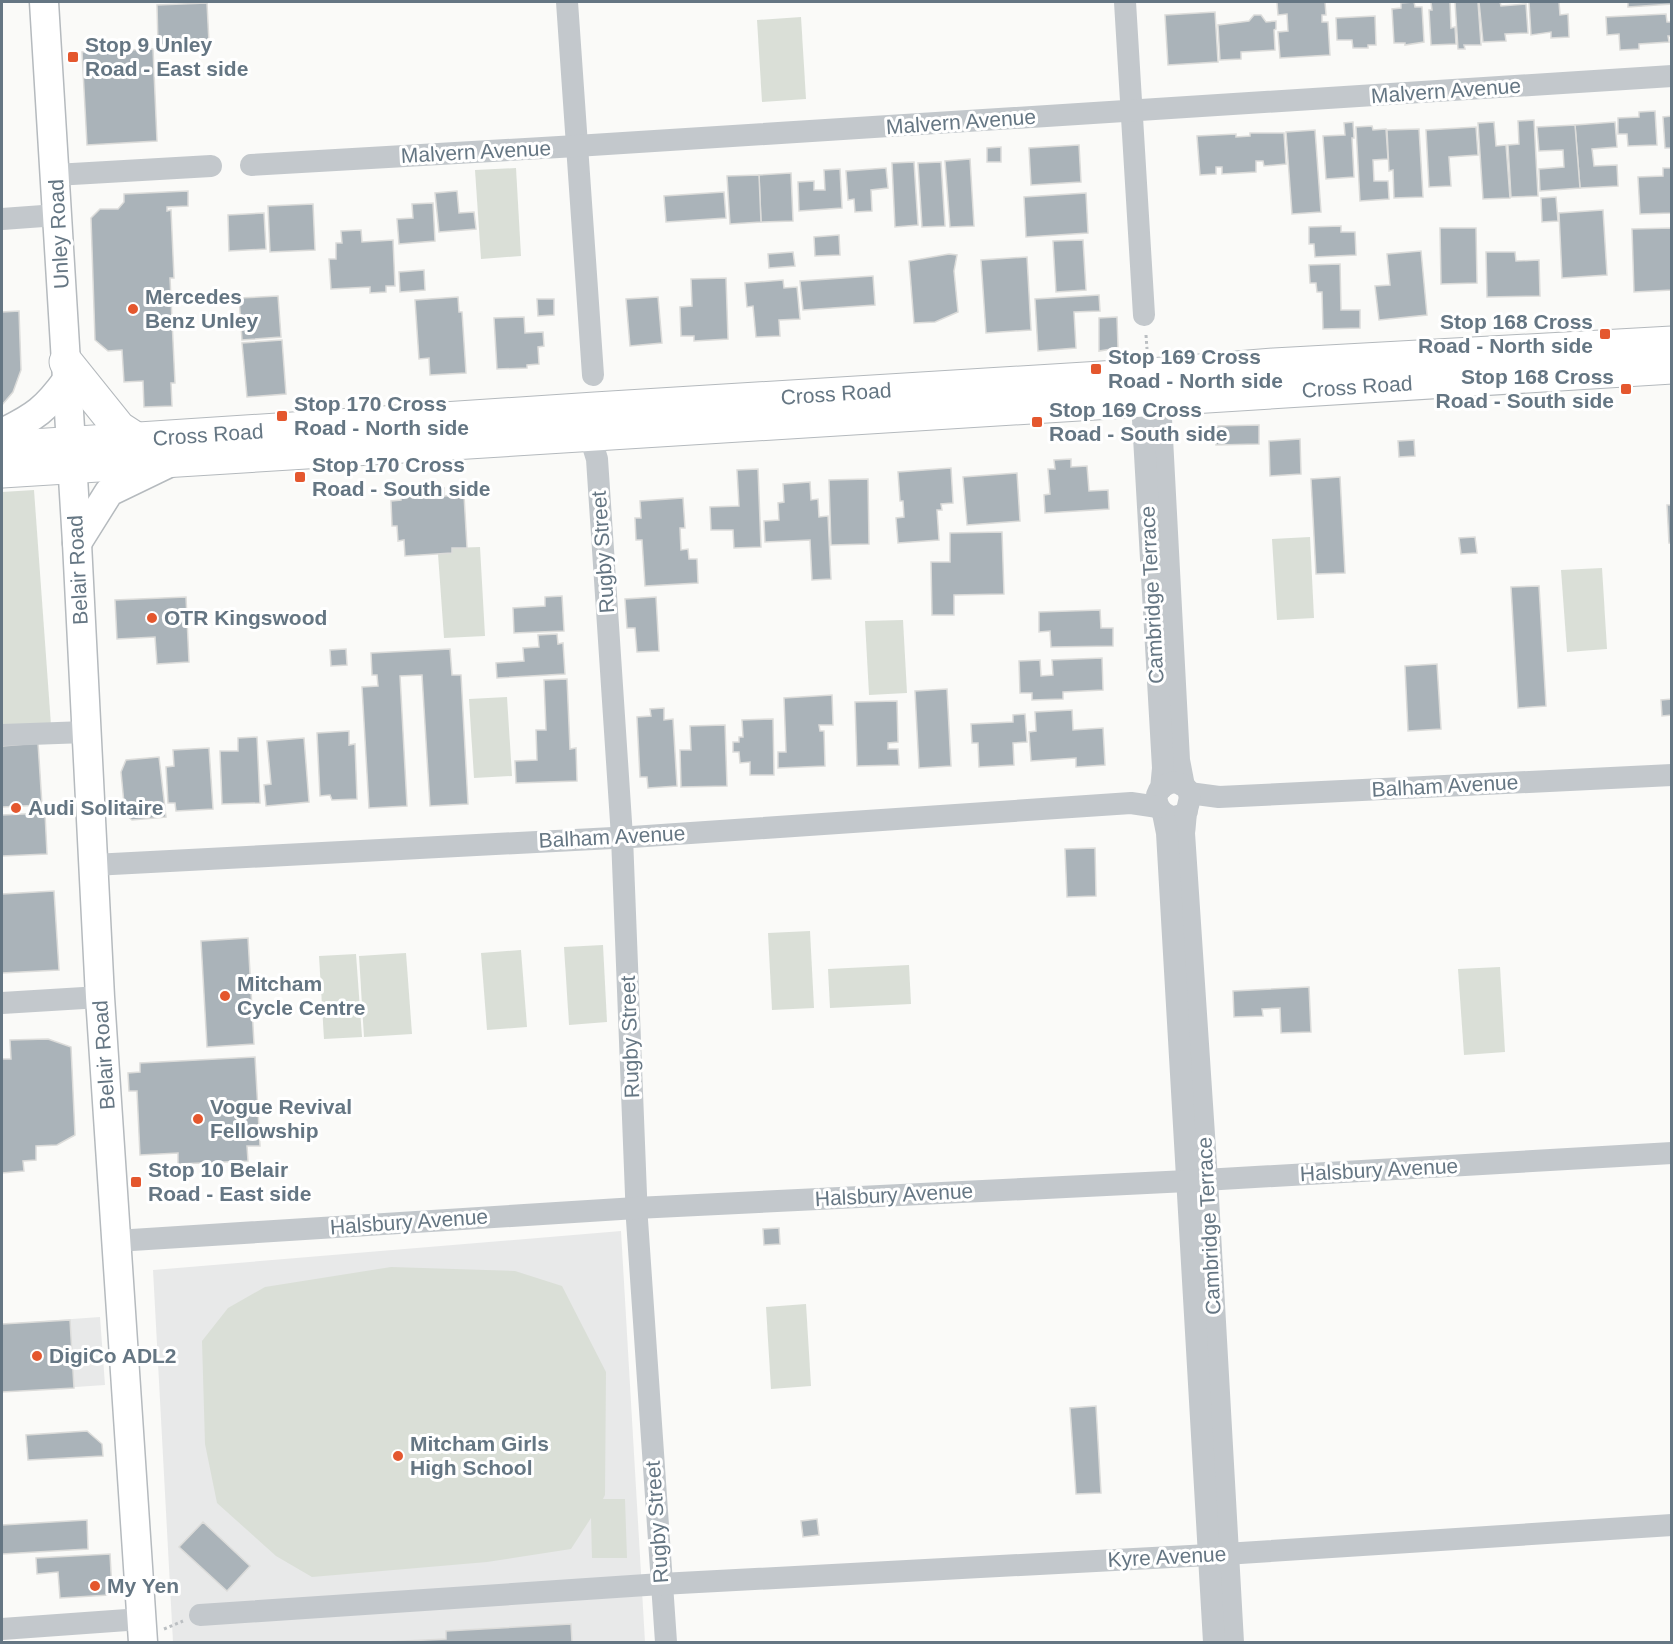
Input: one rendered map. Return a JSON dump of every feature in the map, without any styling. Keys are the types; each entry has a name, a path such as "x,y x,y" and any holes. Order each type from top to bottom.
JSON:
{"highway":[{"name":"Cross Road","path":"2,448 173,461 1151,392 1274,365 1671,343"},
{"name":"Cross Road","path":"2,471 136,439 1671,367"},
{"path":"67,371 119,428 136,439"}],"main road":[{"name":"Unley Road","path":"44,2 72,455"},
{"path":"2,433 40,413 52,400 67,371"},
{"name":"Belair Road","path":"72,455 100,997 142,1631"},
{"path":"77,543 109,492 173,461"}],"street":[{"path":"567,2 593,375"},
{"path":"1125,2 1144,315"},
{"name":"Malvern Avenue","path":"251,165 1671,76"},
{"path":"55,175 212,166"},
{"path":"2,219 57,215"},
{"name":"Cambridge Terrace","path":"1151,392 1169,727 1160,800 1182,934"},
{"name":"Rugby Street","path":"589,433 597,459 622,837 636,1208 666,1642"},
{"name":"Cambridge Terrace","path":"1169,727 1187,799 1182,934 1219,1555 1233,1642"},
{"path":"2,735 86,732"},
{"name":"Balham Avenue","path":"1187,799 1671,775"},
{"path":"1174,783 1187,799 1178,816 1167,815 1160,800 1164,785 1174,783"},
{"name":"Balham Avenue","path":"93,865 622,837 1160,800"},
{"path":"2,1003 100,997"},
{"name":"Halsbury Avenue","path":"116,1241 636,1208 1197,1180 1671,1153"},
{"name":"Kyre Avenue","path":"200,1615 661,1584 1219,1555 1671,1525"},
{"name":"Cambridge Terrace","path":"1214,1642 1219,1555"},
{"path":"2,1629 142,1631"}],"path":[{"path":"1144,315 1151,392"},
{"path":"142,1631 158,1631 200,1615"}],"shaded area":[{"path":"801,17 806,99 762,102 757,20"},
{"path":"516,168 521,256 481,259 475,170"},
{"path":"34,490 51,725 2,728 2,492"},
{"path":"1310,537 1314,618 1277,620 1272,539"},
{"path":"480,547 485,636 444,638 438,554 452,553 452,548"},
{"path":"1602,568 1607,649 1567,652 1561,570"},
{"path":"903,620 907,693 869,695 865,621"},
{"path":"507,697 512,776 474,778 469,699"},
{"path":"810,931 814,1008 772,1010 768,933"},
{"path":"603,945 607,1022 569,1025 564,947"},
{"path":"521,950 527,1027 487,1030 481,953"},
{"path":"406,953 412,1034 364,1037 359,956"},
{"path":"356,954 362,1037 324,1039 319,956"},
{"path":"909,965 911,1004 830,1008 828,969"},
{"path":"1500,967 1505,1052 1464,1055 1458,969"},
{"name":"Mitcham Girls High School","path":"621,1231 645,1642 173,1642 153,1270"},
{"path":"391,1267 515,1271 562,1286 606,1372 605,1495 603,1499 625,1499 627,1558 592,1558 591,1518 571,1549 487,1562 312,1577 276,1556 217,1503 205,1444 202,1341 228,1308 265,1287"},
{"path":"806,1304 811,1386 771,1389 766,1307"},
{"name":"DigiCo ADL2","path":"100,1317 105,1385 2,1392 2,1324"}],"building":[{"path":"1277,2 1325,2 1326,15 1322,15 1322,22 1328,22 1330,55 1280,58 1278,32 1288,31 1287,14 1278,15"},
{"path":"1414,2 1415,7 1422,7 1424,42 1405,45 1405,43 1394,43 1392,9 1401,8 1401,3"},
{"path":"1431,2 1450,2 1451,28 1455,27 1456,44 1431,45 1429,10 1432,10"},
{"path":"1455,2 1478,2 1481,45 1464,45 1465,49 1458,49"},
{"path":"1479,2 1500,2 1501,6 1526,4 1528,33 1505,34 1506,41 1483,42"},
{"path":"1529,2 1559,2 1560,15 1568,14 1569,37 1551,38 1551,32 1531,35"},
{"path":"1628,2 1672,2 1672,4 1628,7"},
{"path":"207,3 209,43 158,45 157,5"},
{"path":"1215,12 1218,62 1168,65 1165,15"},
{"path":"1666,14 1667,22 1672,22 1672,36 1668,36 1669,42 1639,44 1639,49 1620,50 1619,34 1607,35 1606,17"},
{"path":"1254,15 1261,15 1266,22 1276,21 1275,50 1241,52 1241,59 1220,60 1218,25 1249,21"},
{"path":"1375,16 1376,45 1368,45 1368,48 1353,48 1352,40 1337,40 1336,18"},
{"path":"153,49 157,141 87,145 82,52"},
{"path":"1655,111 1657,145 1628,146 1627,134 1618,134 1618,118 1639,117 1639,112"},
{"path":"1672,116 1672,148 1665,148 1663,117"},
{"path":"1534,120 1538,196 1511,197 1508,145 1519,144 1518,121"},
{"path":"1353,122 1354,177 1326,179 1323,136 1345,135 1344,123"},
{"path":"1494,122 1496,146 1506,145 1510,198 1483,199 1478,123"},
{"path":"1615,122 1617,147 1592,149 1594,166 1617,165 1618,186 1580,188 1575,125"},
{"path":"1575,125 1580,188 1540,191 1539,169 1564,167 1563,150 1539,151 1537,127"},
{"path":"1372,126 1373,130 1386,129 1388,159 1373,160 1374,181 1388,181 1389,199 1360,201 1356,127"},
{"path":"1476,127 1478,155 1449,157 1451,186 1429,187 1426,130"},
{"path":"1419,129 1423,197 1394,198 1393,170 1389,171 1387,130"},
{"path":"1315,130 1321,212 1292,214 1286,132"},
{"path":"1250,133 1284,133 1286,164 1264,166 1263,161 1256,161 1256,172 1222,174 1222,167 1216,167 1216,174 1200,175 1197,136 1236,134 1236,137 1250,136"},
{"path":"1079,145 1081,182 1031,185 1029,148"},
{"path":"1001,147 1001,162 987,162 987,148"},
{"path":"970,159 974,226 950,227 945,161"},
{"path":"914,162 918,225 895,227 892,163"},
{"path":"941,162 945,226 922,227 918,163"},
{"path":"886,168 888,188 871,190 872,211 855,212 854,199 848,200 846,171"},
{"path":"1663,168 1672,168 1672,213 1640,214 1638,177 1663,176"},
{"path":"840,169 842,208 799,211 798,182 814,181 814,190 825,190 824,170"},
{"path":"791,173 793,221 761,222 759,175"},
{"path":"759,175 761,222 730,224 727,176"},
{"name":"Mercedes Benz Unley","path":"188,191 188,206 167,207 167,211 171,210 174,278 170,278 175,383 171,383 172,406 144,407 143,381 124,382 122,350 108,351 95,340 91,218 100,209 118,209 124,202 124,194"},
{"path":"457,191 459,213 474,212 476,229 439,232 435,193"},
{"path":"724,192 726,218 666,222 664,196"},
{"path":"1086,193 1088,233 1026,237 1024,197"},
{"path":"1556,197 1558,221 1542,222 1541,198"},
{"path":"433,203 435,241 399,244 397,219 413,218 412,204"},
{"path":"313,204 315,250 270,252 268,206"},
{"path":"1603,210 1607,275 1562,278 1559,213"},
{"path":"264,213 266,249 229,251 228,215"},
{"path":"1341,226 1341,232 1355,232 1356,255 1315,257 1314,244 1309,244 1309,227"},
{"path":"1440,228 1476,228 1477,283 1441,284"},
{"path":"1672,228 1672,290 1634,292 1632,229"},
{"path":"361,230 362,242 393,240 395,286 386,286 386,292 370,293 370,287 331,289 329,259 336,259 336,243 342,243 341,231"},
{"path":"839,235 840,255 815,256 814,237"},
{"path":"1083,240 1086,290 1056,292 1053,241"},
{"path":"1421,251 1427,315 1379,320 1375,286 1390,285 1387,254"},
{"path":"793,252 795,266 769,268 768,254"},
{"path":"1486,252 1515,252 1516,261 1539,260 1540,296 1487,297"},
{"path":"949,254 957,255 954,271 958,312 935,322 914,323 909,261"},
{"path":"1027,257 1031,330 986,333 981,260"},
{"path":"1340,264 1341,310 1360,310 1360,328 1323,329 1322,292 1317,292 1316,283 1310,283 1309,265"},
{"path":"424,270 425,290 400,292 399,272"},
{"path":"873,276 875,305 803,310 800,281"},
{"path":"726,278 728,339 694,341 694,336 681,336 680,307 692,306 691,279"},
{"path":"783,280 784,288 797,287 800,319 779,320 780,336 756,337 753,306 747,307 745,283"},
{"path":"1099,295 1100,311 1074,312 1076,348 1038,351 1035,299"},
{"path":"278,296 281,337 242,340 239,298"},
{"path":"458,297 459,312 462,312 466,373 430,375 429,358 419,359 415,300"},
{"path":"658,297 662,343 630,346 626,299"},
{"path":"537,299 554,299 554,315 538,316"},
{"path":"19,311 21,370 13,392 2,405 2,312"},
{"path":"524,317 525,333 543,332 544,346 538,347 539,364 527,365 527,368 497,369 494,318"},
{"path":"1117,317 1118,348 1099,351 1099,318"},
{"path":"282,340 286,394 247,397 242,343"},
{"path":"1259,425 1259,444 1216,445 1215,426"},
{"path":"1300,439 1301,474 1270,476 1269,441"},
{"path":"1414,440 1415,456 1399,457 1398,441"},
{"path":"1071,459 1071,467 1087,466 1089,491 1108,490 1109,509 1045,513 1044,495 1050,494 1048,469 1055,469 1054,460"},
{"path":"951,468 953,503 941,504 942,510 937,510 939,540 898,543 896,518 904,517 903,501 900,501 898,472"},
{"path":"758,469 761,547 734,548 733,530 711,530 710,507 739,506 737,470"},
{"path":"1017,473 1020,521 967,525 963,477"},
{"path":"1340,477 1345,573 1316,574 1311,479"},
{"path":"868,479 869,544 831,545 829,480"},
{"path":"810,482 811,500 818,499 819,517 828,516 831,579 812,580 810,540 765,542 764,521 779,520 778,503 784,502 783,484"},
{"path":"444,488 444,496 464,495 467,548 452,548 452,553 405,556 404,540 398,541 397,526 392,526 391,501 401,500 401,490"},
{"path":"683,498 685,528 680,528 681,550 688,549 689,559 697,559 698,583 645,586 642,540 636,540 635,518 641,518 640,501"},
{"path":"1667,505 1672,505 1672,543 1669,543"},
{"path":"1002,532 1004,594 954,595 954,615 932,615 931,562 950,562 950,533"},
{"path":"1475,537 1477,553 1461,554 1459,538"},
{"path":"1539,586 1546,706 1518,708 1511,587"},
{"path":"562,596 564,631 514,633 513,608 545,606 545,597"},
{"name":"OTR Kingswood","path":"186,597 189,662 157,664 155,637 117,639 115,600"},
{"path":"656,597 659,651 637,652 635,628 627,628 625,599"},
{"path":"1100,610 1101,628 1113,628 1113,646 1051,647 1050,631 1039,632 1039,612"},
{"path":"557,634 558,644 563,643 565,674 497,678 496,663 524,661 523,648 539,647 538,635"},
{"path":"346,649 347,665 331,666 330,650"},
{"path":"450,649 452,675 461,675 468,804 430,806 422,675 400,676 407,806 369,808 362,687 378,686 377,675 372,675 371,653"},
{"path":"1102,658 1103,690 1063,692 1063,699 1032,700 1032,693 1020,693 1019,661 1040,660 1041,676 1053,675 1052,660"},
{"path":"1437,664 1441,729 1408,731 1405,666"},
{"path":"567,679 570,749 576,748 577,781 516,783 515,761 537,760 536,730 546,730 544,680"},
{"path":"947,689 951,766 919,768 915,691"},
{"path":"832,695 833,725 819,725 820,731 824,731 825,766 778,768 778,752 786,752 784,698"},
{"path":"1672,699 1672,715 1662,716 1661,700"},
{"path":"897,701 898,742 888,743 888,749 898,749 899,765 857,766 855,702"},
{"path":"664,708 664,720 673,719 677,786 648,788 647,777 640,777 637,717 651,716 650,709"},
{"path":"1072,710 1073,730 1103,728 1105,765 1076,767 1076,758 1031,761 1029,732 1036,731 1035,712"},
{"path":"1025,714 1027,742 1013,743 1014,765 979,767 978,743 972,743 971,724 1013,722 1013,715"},
{"path":"773,719 774,775 750,775 750,762 740,763 739,752 733,752 733,742 739,742 739,737 743,737 742,720"},
{"path":"725,725 727,786 681,787 680,750 691,750 690,726"},
{"path":"349,731 349,745 355,744 357,799 332,800 330,795 320,796 317,733"},
{"path":"257,737 260,803 222,804 220,751 238,751 238,738"},
{"path":"304,738 309,802 266,806 264,785 271,784 267,741"},
{"path":"38,743 42,805 2,807 2,746"},
{"path":"209,748 213,809 176,811 175,803 168,803 166,767 174,766 173,750"},
{"path":"159,757 166,817 132,820 125,814 121,772 126,760"},
{"path":"45,813 47,854 2,856 2,815"},
{"path":"1095,848 1096,896 1067,897 1065,849"},
{"path":"54,891 59,970 2,973 2,894"},
{"path":"248,938 254,1044 207,1047 201,941"},
{"path":"1309,987 1311,1032 1281,1033 1280,1008 1262,1009 1263,1016 1234,1017 1233,991"},
{"path":"48,1039 71,1047 75,1135 57,1145 36,1146 36,1160 23,1161 24,1171 2,1173 2,1059 11,1059 10,1040"},
{"name":"Vogue Revival Fellowship","path":"255,1057 260,1146 247,1146 248,1161 178,1164 178,1153 140,1155 137,1091 129,1091 128,1073 140,1072 140,1063"},
{"path":"779,1228 780,1244 764,1245 763,1229"},
{"name":"DigiCo ADL2","path":"70,1320 74,1388 2,1392 2,1324"},
{"path":"1096,1406 1101,1493 1076,1494 1070,1408"},
{"path":"87,1431 102,1444 103,1456 28,1460 26,1435"},
{"path":"817,1519 819,1535 803,1537 801,1521"},
{"path":"87,1520 88,1549 2,1554 2,1525"},
{"path":"203,1522 250,1566 227,1591 179,1547"},
{"path":"110,1554 112,1591 109,1595 60,1598 58,1572 37,1574 36,1558"},
{"path":"571,1624 572,1642 385,1642 446,1639 446,1631"}],"place":[{"name":"Stop 9 Unley Road - East side","path":"73,57"},
{"name":"Mercedes Benz Unley","path":"133,309"},
{"name":"Stop 168 Cross Road - North side","path":"1605,334"},
{"name":"Stop 169 Cross Road - North side","path":"1096,369"},
{"name":"Stop 168 Cross Road - South side","path":"1626,389"},
{"name":"Stop 170 Cross Road - North side","path":"282,416"},
{"name":"Stop 169 Cross Road - South side","path":"1037,422"},
{"name":"Stop 170 Cross Road - South side","path":"300,477"},
{"name":"OTR Kingswood","path":"152,618"},
{"name":"Audi Solitaire","path":"16,808"},
{"name":"Mitcham Cycle Centre","path":"225,996"},
{"name":"Vogue Revival Fellowship","path":"198,1119"},
{"name":"Stop 10 Belair Road - East side","path":"136,1182"},
{"name":"DigiCo ADL2","path":"37,1356"},
{"name":"Mitcham Girls High School","path":"398,1456"},
{"name":"My Yen","path":"95,1586"}]}
